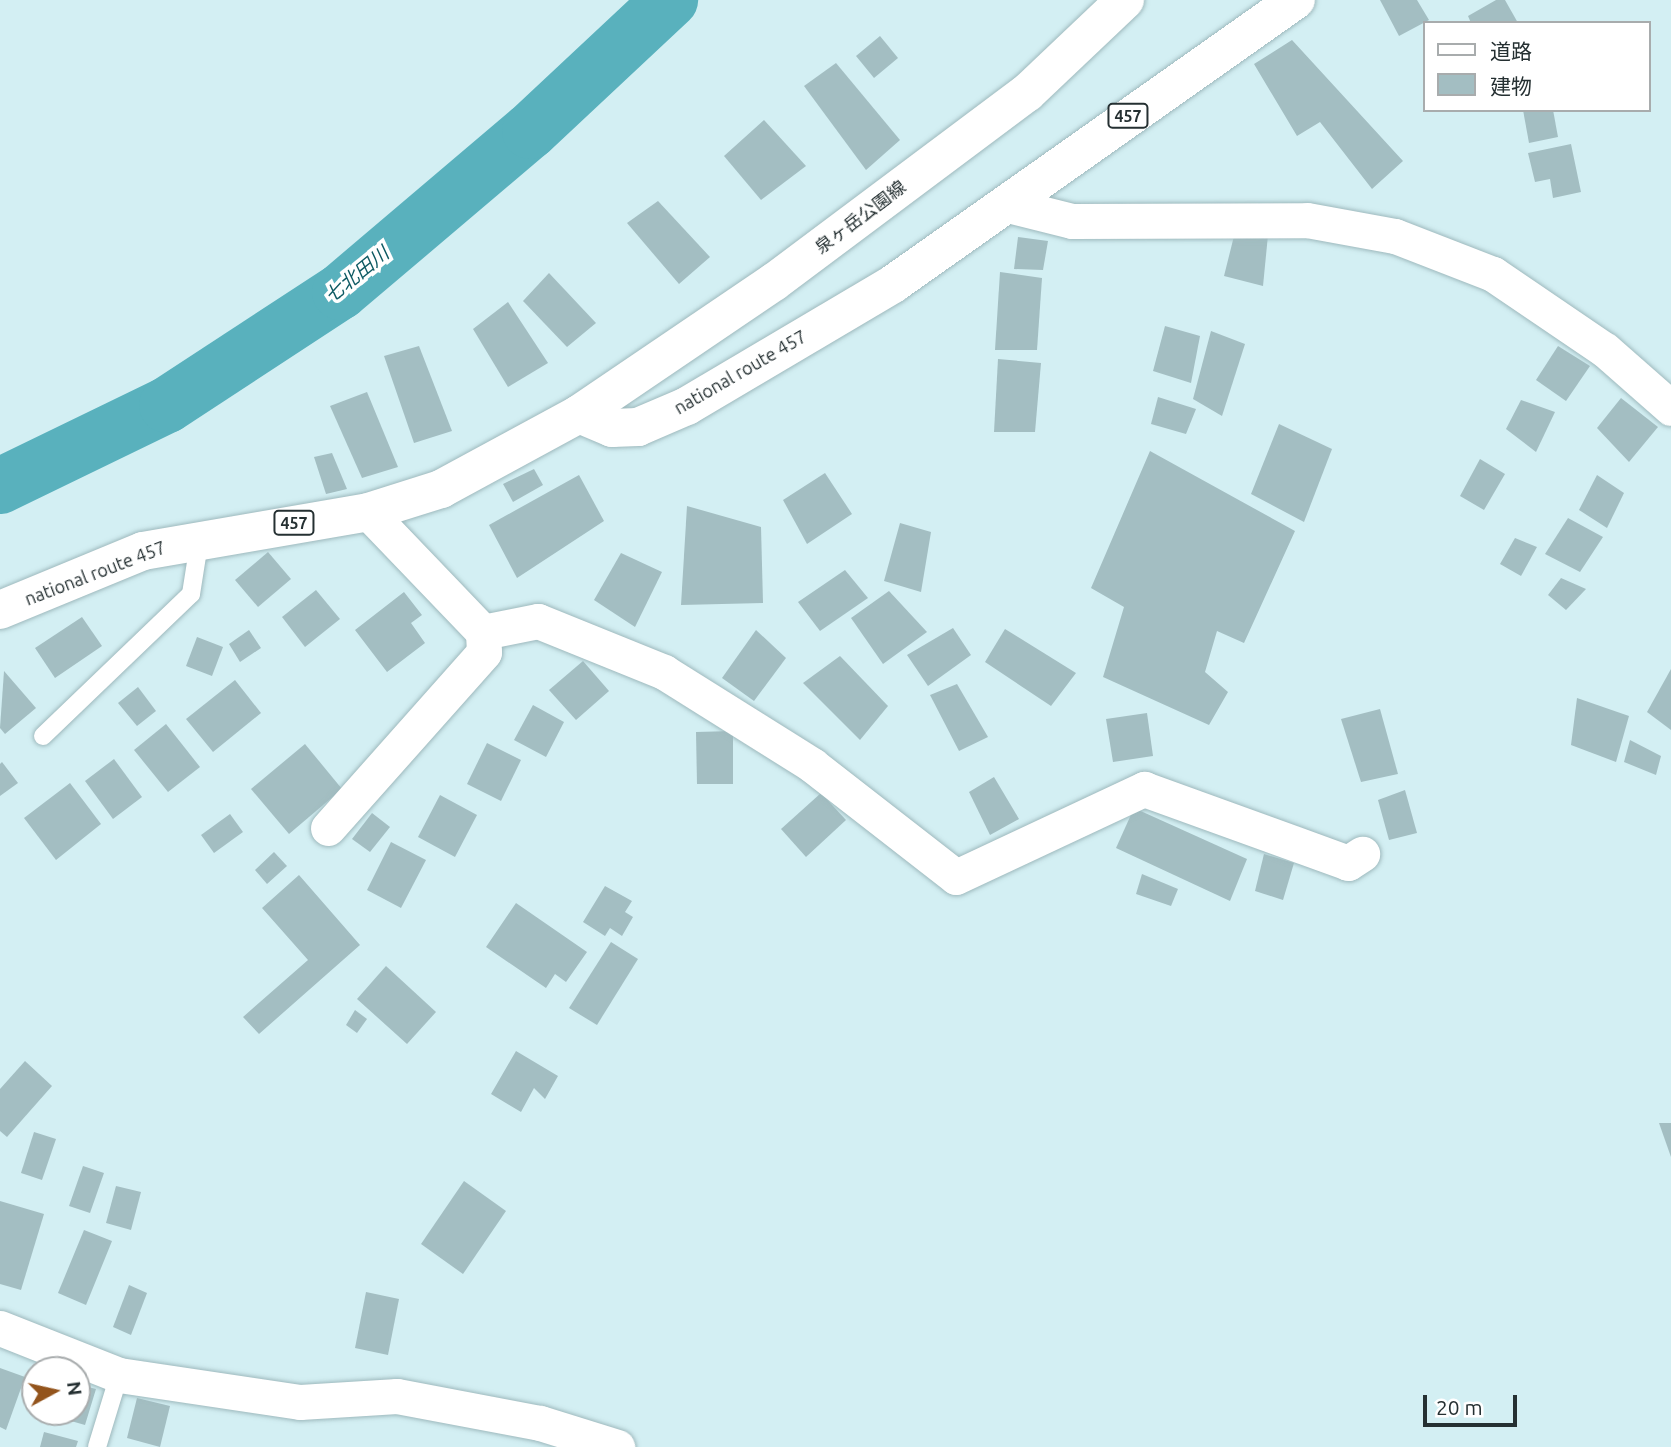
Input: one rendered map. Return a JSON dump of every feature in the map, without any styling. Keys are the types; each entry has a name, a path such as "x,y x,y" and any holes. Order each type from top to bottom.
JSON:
{"main road":[{"name":"泉ヶ岳公園線","path":"579,414 774,282 1027,93 1125,0"},
{"name":"national route 457","path":"0,610 143,551 200,537 368,512 441,489 579,414 612,428 638,427 687,406 893,284 1296,0"}],"street":[{"path":"1004,204 1072,221 1307,220 1395,236 1493,274 1605,350 1671,408"},
{"path":"328,828 484,652 483,632 368,512"},
{"path":"483,632 538,621 664,673 812,765 956,877 1144,789 1348,863 1362,854"},
{"path":"0,1328 119,1376 300,1402 397,1396 540,1423 617,1447"}],"lane":[{"path":"43,736 191,594 200,537"},
{"path":"97,1447 119,1376"}],"building":[{"path":"1380,0 1417,0 1429,20 1422,21 1422,24 1399,36"},
{"path":"1496,0 1505,0 1517,21 1470,21 1468,16"},
{"path":"880,36 898,58 874,78 856,56"},
{"path":"1292,40 1403,161 1372,189 1320,122 1297,136 1254,64"},
{"path":"836,63 900,140 866,170 804,86"},
{"path":"1523,112 1553,112 1558,137 1529,143"},
{"path":"764,120 806,166 761,200 724,156"},
{"path":"1571,144 1581,192 1553,198 1550,179 1535,182 1528,153"},
{"path":"658,201 710,257 679,284 627,223"},
{"path":"1236,228 1268,235 1263,286 1224,276"},
{"path":"1018,237 1048,241 1043,270 1014,269"},
{"path":"1000,272 1042,278 1037,350 995,350"},
{"path":"549,273 596,323 567,347 523,301"},
{"path":"508,302 548,363 508,387 473,329"},
{"path":"1165,326 1200,336 1191,383 1153,371"},
{"path":"1211,331 1245,344 1222,416 1193,399"},
{"path":"419,346 452,431 414,443 384,356"},
{"path":"1558,346 1590,366 1566,401 1536,380"},
{"path":"998,359 1041,363 1035,432 994,432"},
{"path":"367,392 398,467 362,478 330,406"},
{"path":"1158,397 1196,409 1186,434 1151,424"},
{"path":"1621,398 1658,427 1629,462 1597,428"},
{"path":"1521,400 1555,412 1536,452 1506,429"},
{"path":"1279,424 1332,449 1304,522 1251,494"},
{"path":"1150,451 1295,531 1244,643 1217,631 1205,672 1228,692 1209,725 1103,677 1124,607 1091,588"},
{"path":"332,453 347,489 326,494 314,457"},
{"path":"1480,459 1505,474 1484,510 1460,496"},
{"path":"534,469 543,485 513,502 503,484"},
{"path":"825,473 852,514 807,544 783,500"},
{"path":"579,475 604,521 517,578 489,525"},
{"path":"1597,475 1624,493 1607,528 1579,510"},
{"path":"687,506 761,527 763,603 681,605"},
{"path":"1568,518 1603,537 1580,572 1545,554"},
{"path":"900,523 931,532 921,592 884,581"},
{"path":"1515,538 1537,547 1521,576 1500,564"},
{"path":"268,552 291,579 258,607 235,580"},
{"path":"621,553 662,572 635,627 594,600"},
{"path":"845,570 868,598 820,631 798,602"},
{"path":"1561,578 1586,589 1566,610 1548,595"},
{"path":"316,590 340,619 305,647 282,617"},
{"path":"889,591 927,632 883,664 851,618"},
{"path":"404,592 422,615 411,623 425,643 387,672 355,630"},
{"path":"82,617 102,646 55,678 35,648"},
{"path":"953,628 971,655 928,686 907,655"},
{"path":"1005,629 1076,673 1051,706 985,662"},
{"path":"249,630 261,648 240,662 229,644"},
{"path":"756,630 786,658 754,701 722,678"},
{"path":"197,637 223,647 212,676 186,666"},
{"path":"840,656 888,706 860,740 803,683"},
{"path":"583,661 609,691 576,720 549,690"},
{"path":"1671,669 1671,730 1647,712"},
{"path":"4,671 36,708 5,734 0,728"},
{"path":"235,680 261,713 213,752 186,719"},
{"path":"957,684 988,737 959,751 930,695"},
{"path":"138,687 156,711 137,726 118,703"},
{"path":"1577,698 1629,716 1616,762 1571,745"},
{"path":"533,705 564,722 546,757 514,740"},
{"path":"1380,709 1398,774 1361,782 1341,719"},
{"path":"1147,713 1153,756 1113,762 1106,719"},
{"path":"166,724 200,767 168,792 134,750"},
{"path":"733,731 733,784 697,784 696,732"},
{"path":"1630,740 1661,756 1656,775 1624,762"},
{"path":"487,743 521,760 501,801 467,784"},
{"path":"305,744 342,789 289,834 251,789"},
{"path":"114,759 142,797 113,819 85,781"},
{"path":"2,762 18,783 0,796 0,764"},
{"path":"994,777 1019,819 990,835 969,792"},
{"path":"70,783 101,824 56,860 24,818"},
{"path":"1405,790 1417,833 1389,840 1378,800"},
{"path":"821,793 846,820 806,857 781,829"},
{"path":"440,795 477,815 455,857 418,837"},
{"path":"1134,808 1247,859 1230,901 1116,848"},
{"path":"372,813 390,827 370,852 352,839"},
{"path":"230,814 243,832 214,853 201,835"},
{"path":"391,842 426,860 401,908 367,890"},
{"path":"274,852 287,866 267,884 255,870"},
{"path":"1264,854 1294,863 1283,900 1255,891"},
{"path":"1142,874 1178,889 1171,906 1136,894"},
{"path":"299,875 360,945 259,1034 243,1017 308,960 262,908"},
{"path":"605,886 632,901 625,912 633,917 622,936 610,928 605,936 583,922"},
{"path":"516,903 587,952 566,982 555,974 546,988 486,947"},
{"path":"611,942 638,959 597,1025 569,1008"},
{"path":"386,966 436,1012 407,1044 357,999"},
{"path":"355,1010 367,1019 357,1033 346,1025"},
{"path":"516,1051 558,1076 545,1099 534,1088 521,1112 491,1094"},
{"path":"25,1061 52,1086 7,1137 0,1131 0,1089"},
{"path":"1659,1123 1671,1123 1671,1157"},
{"path":"34,1132 56,1139 42,1180 21,1173"},
{"path":"83,1166 104,1173 90,1213 69,1206"},
{"path":"464,1181 506,1211 463,1274 421,1244"},
{"path":"116,1186 141,1192 131,1230 106,1223"},
{"path":"0,1201 44,1214 21,1290 0,1284"},
{"path":"84,1230 112,1241 86,1305 58,1293"},
{"path":"129,1285 147,1293 131,1335 113,1327"},
{"path":"366,1292 399,1299 388,1355 355,1348"},
{"path":"0,1368 21,1376 21,1388 6,1430 0,1427"},
{"path":"91,1388 96,1389 91,1405"},
{"path":"137,1398 170,1406 160,1447 127,1438"},
{"path":"44,1432 78,1441 76,1447 40,1447"}],"waterway":[{"name":"七北田川","path":"0,486 167,405 340,292 530,131 670,0"}]}
